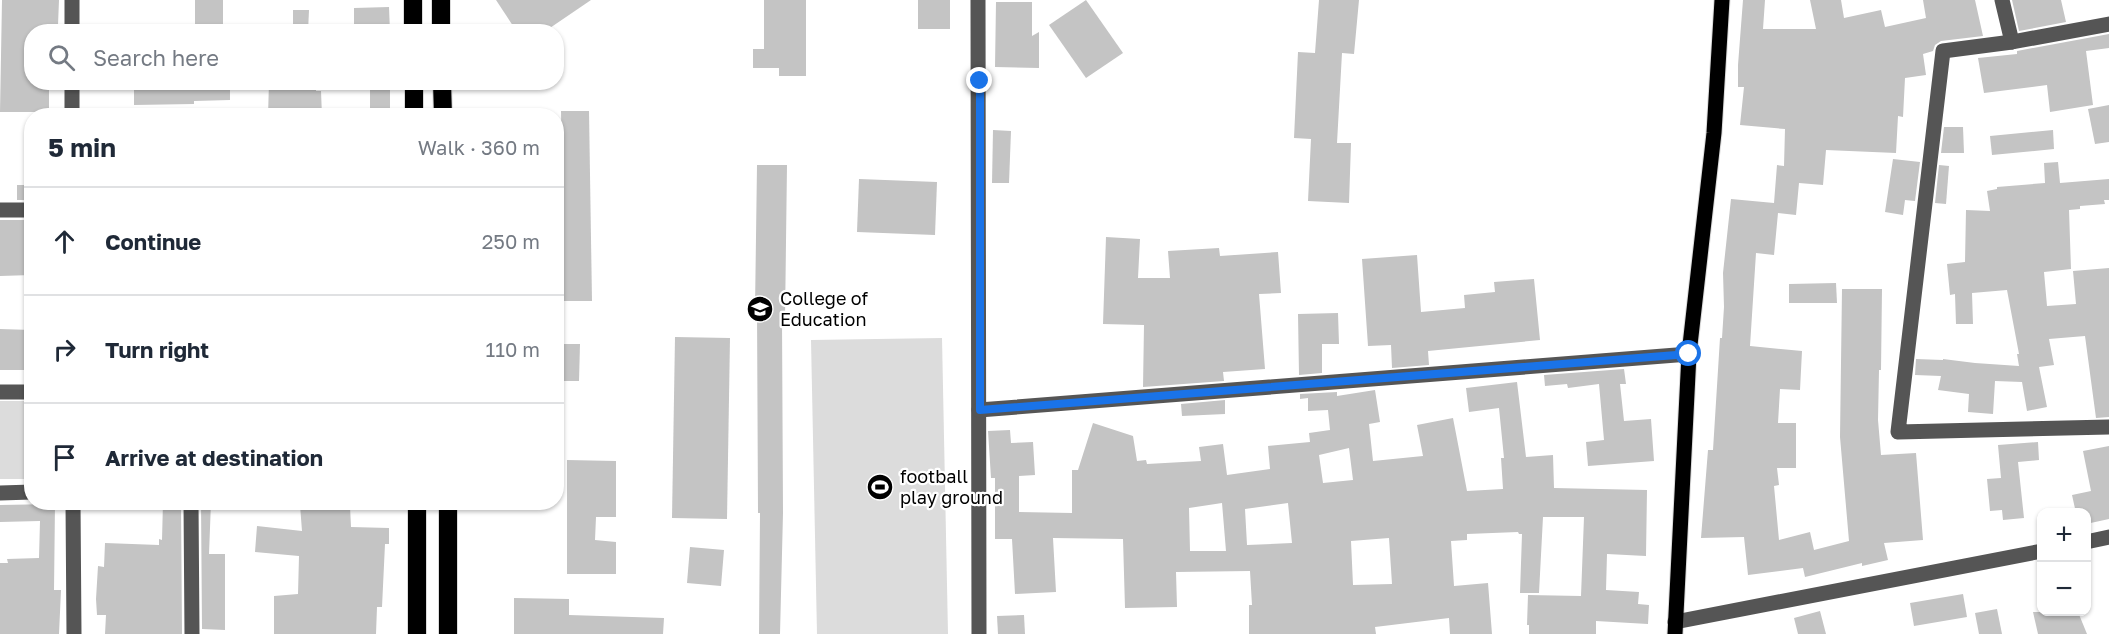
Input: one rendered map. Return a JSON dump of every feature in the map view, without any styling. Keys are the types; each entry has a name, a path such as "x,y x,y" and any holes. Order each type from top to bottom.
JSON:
{"highway":[{"path":"413,0 413,24"},
{"path":"441,0 441,24"},
{"path":"414,90 414,108"},
{"path":"442,90 442,108"},
{"path":"417,510 417,634"},
{"path":"448,510 448,634"}],"main road":[{"path":"1675,628 1689,354 1714,133 1722,0"}],"street":[{"path":"72,0 72,24"},
{"path":"978,0 979,634"},
{"path":"2002,0 2012,42"},
{"path":"2109,24 2012,42 1943,51 1898,432 2109,427"},
{"path":"72,90 72,108"},
{"path":"0,210 24,210"},
{"path":"980,410 1689,354"},
{"path":"0,392 24,392"},
{"path":"0,493 24,492"},
{"path":"73,510 74,634"},
{"path":"191,510 192,634"},
{"path":"2091,541 2109,537"},
{"path":"1675,628 2037,552"}],"shaded area":[{"name":"football play ground","path":"942,338 948,634 817,634 811,340"},
{"path":"0,401 24,401 24,479 0,479"}],"building":[{"path":"2,0 59,0 58,24 24,24 24,90 49,90 49,108 24,108 24,112 0,112"},
{"path":"195,0 223,0 223,24 195,24"},
{"path":"496,0 591,0 556,24 512,24"},
{"path":"764,0 806,0 806,76 779,76 779,68 753,68 753,49 764,49"},
{"path":"918,0 950,0 950,29 918,29"},
{"path":"1086,0 1123,53 1086,78 1049,25"},
{"path":"1319,0 1359,0 1354,54 1342,53 1337,143 1351,143 1349,203 1308,201 1311,139 1294,138 1298,52 1315,53"},
{"path":"1743,0 1765,0 1763,29 1816,29 1810,0 1841,0 1844,18 1881,10 1885,27 1926,18 1923,0 1975,0 1983,36 1941,41 1935,45 1933,51 1923,54 1926,75 1905,78 1903,117 1898,116 1896,153 1826,150 1823,185 1799,183 1796,215 1778,213 1774,255 1756,253 1750,346 1802,351 1800,390 1780,389 1778,423 1796,423 1796,468 1777,468 1779,485 1774,486 1779,540 1810,532 1814,550 1849,541 1840,437 1842,289 1882,289 1878,420 1881,455 1916,453 1923,540 1884,543 1888,560 1862,566 1862,563 1805,577 1803,568 1748,575 1744,537 1701,538 1708,450 1713,450 1724,307 1723,273 1731,199 1774,203 1777,165 1784,166 1785,129 1740,125 1744,87 1738,87 1738,65"},
{"path":"2012,0 2061,0 2066,22 2019,31"},
{"path":"996,2 1032,2 1032,36 1039,32 1039,68 995,67"},
{"path":"389,7 390,24 354,24 354,8"},
{"path":"293,10 309,10 308,24 293,24"},
{"path":"2109,34 2109,48 2086,51 2093,105 2050,112 2047,85 1984,93 1978,58 2017,54 2017,51"},
{"path":"134,90 230,90 230,100 194,101 194,104 134,105"},
{"path":"269,90 321,91 322,108 268,108"},
{"path":"370,90 390,90 390,108 370,108"},
{"path":"2109,105 2109,142 2095,144 2088,109"},
{"path":"564,111 589,111 592,301 564,301"},
{"path":"1944,127 1963,127 1964,153 1941,153"},
{"path":"993,130 1011,131 1009,183 992,183"},
{"path":"2053,130 2054,149 1992,155 1990,136"},
{"path":"1893,159 1920,162 1915,201 1905,200 1903,215 1885,212"},
{"path":"2058,162 2060,183 2109,179 2109,200 2104,200 2105,204 2080,206 2080,209 2069,210 2071,269 2044,272 2047,306 2076,304 2073,271 2109,268 2109,417 2096,418 2085,336 2049,339 2054,365 2039,367 2047,407 2027,411 2022,382 1995,381 1993,414 1968,412 1969,394 1938,390 1941,376 1915,375 1916,359 1943,359 2019,366 2017,354 2019,354 2007,290 1972,293 1973,324 1956,324 1955,294 1950,295 1947,264 1965,262 1966,210 1990,211 1987,191 1997,189 1997,187 2045,183 2044,163"},
{"path":"757,165 787,165 785,320 782,320 783,513 780,634 759,634 760,513 758,513 757,309 755,309"},
{"path":"1939,165 1949,166 1946,204 1935,203"},
{"path":"859,179 937,182 935,235 857,232"},
{"path":"17,185 24,185 24,200 17,200"},
{"path":"0,220 24,220 24,275 0,276"},
{"path":"1106,237 1140,239 1138,278 1170,278 1168,251 1219,248 1220,256 1278,252 1281,293 1259,294 1265,369 1223,372 1224,381 1143,387 1144,325 1103,324"},
{"path":"1417,255 1421,312 1465,308 1464,295 1495,292 1494,282 1534,279 1540,340 1428,351 1429,365 1392,368 1391,345 1368,346 1362,259"},
{"path":"1836,283 1837,303 1789,303 1789,284"},
{"path":"1338,313 1339,344 1322,344 1322,373 1299,375 1298,314"},
{"path":"0,329 24,330 24,370 0,370"},
{"path":"675,337 730,338 727,519 672,518"},
{"path":"564,344 580,344 579,381 564,381"},
{"path":"1624,369 1626,384 1620,384 1624,421 1651,419 1654,461 1588,466 1586,442 1604,440 1599,384 1568,388 1567,384 1545,386 1544,375"},
{"path":"1517,382 1526,457 1553,455 1554,488 1647,490 1646,556 1607,554 1606,590 1639,592 1638,604 1649,605 1648,624 1596,621 1596,634 1529,634 1528,595 1581,596 1584,517 1543,517 1539,593 1520,593 1522,534 1518,532 1467,534 1467,540 1451,541 1454,586 1488,583 1492,634 1450,634 1449,618 1375,627 1376,634 1249,634 1249,605 1252,605 1250,571 1176,572 1177,607 1125,608 1123,539 1053,538 1056,592 1015,594 1012,539 995,539 995,478 991,478 988,431 1010,430 1011,443 1033,442 1035,475 1019,476 1019,512 1072,513 1072,470 1078,470 1093,423 1133,436 1137,461 1146,460 1147,464 1201,461 1199,447 1223,444 1227,475 1270,469 1268,446 1310,442 1309,433 1330,430 1328,410 1308,411 1308,398 1300,399 1300,394 1337,392 1337,396 1375,390 1380,422 1369,424 1373,461 1423,456 1417,425 1453,418 1467,491 1503,489 1501,458 1504,458 1499,408 1469,412 1466,388","holes":["1349,448 1353,480 1323,483 1319,455","1222,503 1226,551 1190,551 1189,508","1288,503 1292,543 1247,545 1245,509","1389,538 1392,584 1353,585 1351,541"]},
{"path":"1225,400 1225,414 1182,416 1181,404"},
{"path":"2038,442 2039,460 2018,462 2024,518 2003,520 2002,510 1990,511 1987,479 2001,478 1998,445"},
{"path":"2109,446 2109,519 2091,523 2091,508 2075,508 2072,495 2091,491 2083,451"},
{"path":"567,460 616,461 616,517 596,517 595,540 616,542 616,574 567,574"},
{"path":"0,505 24,505 24,510 55,510 54,590 61,590 59,634 0,634 0,563 8,563 7,559 39,558 40,521 0,522"},
{"path":"163,510 181,510 182,634 105,634 106,615 97,615 96,599 98,566 104,567 105,543 159,545 159,539 162,540"},
{"path":"201,510 211,510 209,554 225,554 225,630 202,629"},
{"path":"300,510 350,510 351,527 389,528 389,544 385,544 382,607 377,607 376,634 274,634 274,596 298,594 299,556 255,552 257,526 302,531"},
{"path":"690,547 724,550 721,586 687,583"},
{"path":"1963,594 1967,617 1914,626 1910,603"},
{"path":"514,598 569,599 569,615 664,618 663,634 514,634"},
{"path":"1997,609 2002,634 1979,634 1975,613"},
{"path":"1820,611 1826,634 1798,634 1794,618"},
{"path":"2033,612 2037,612 2037,616 2080,616 2087,634 2038,634"},
{"path":"1024,615 1025,634 998,634 997,616"}],"place":[{"name":"College of Education","path":"760,309"},
{"name":"football play ground","path":"880,487"}],"route":[{"path":"980,81 980,410 1689,354"}]}
